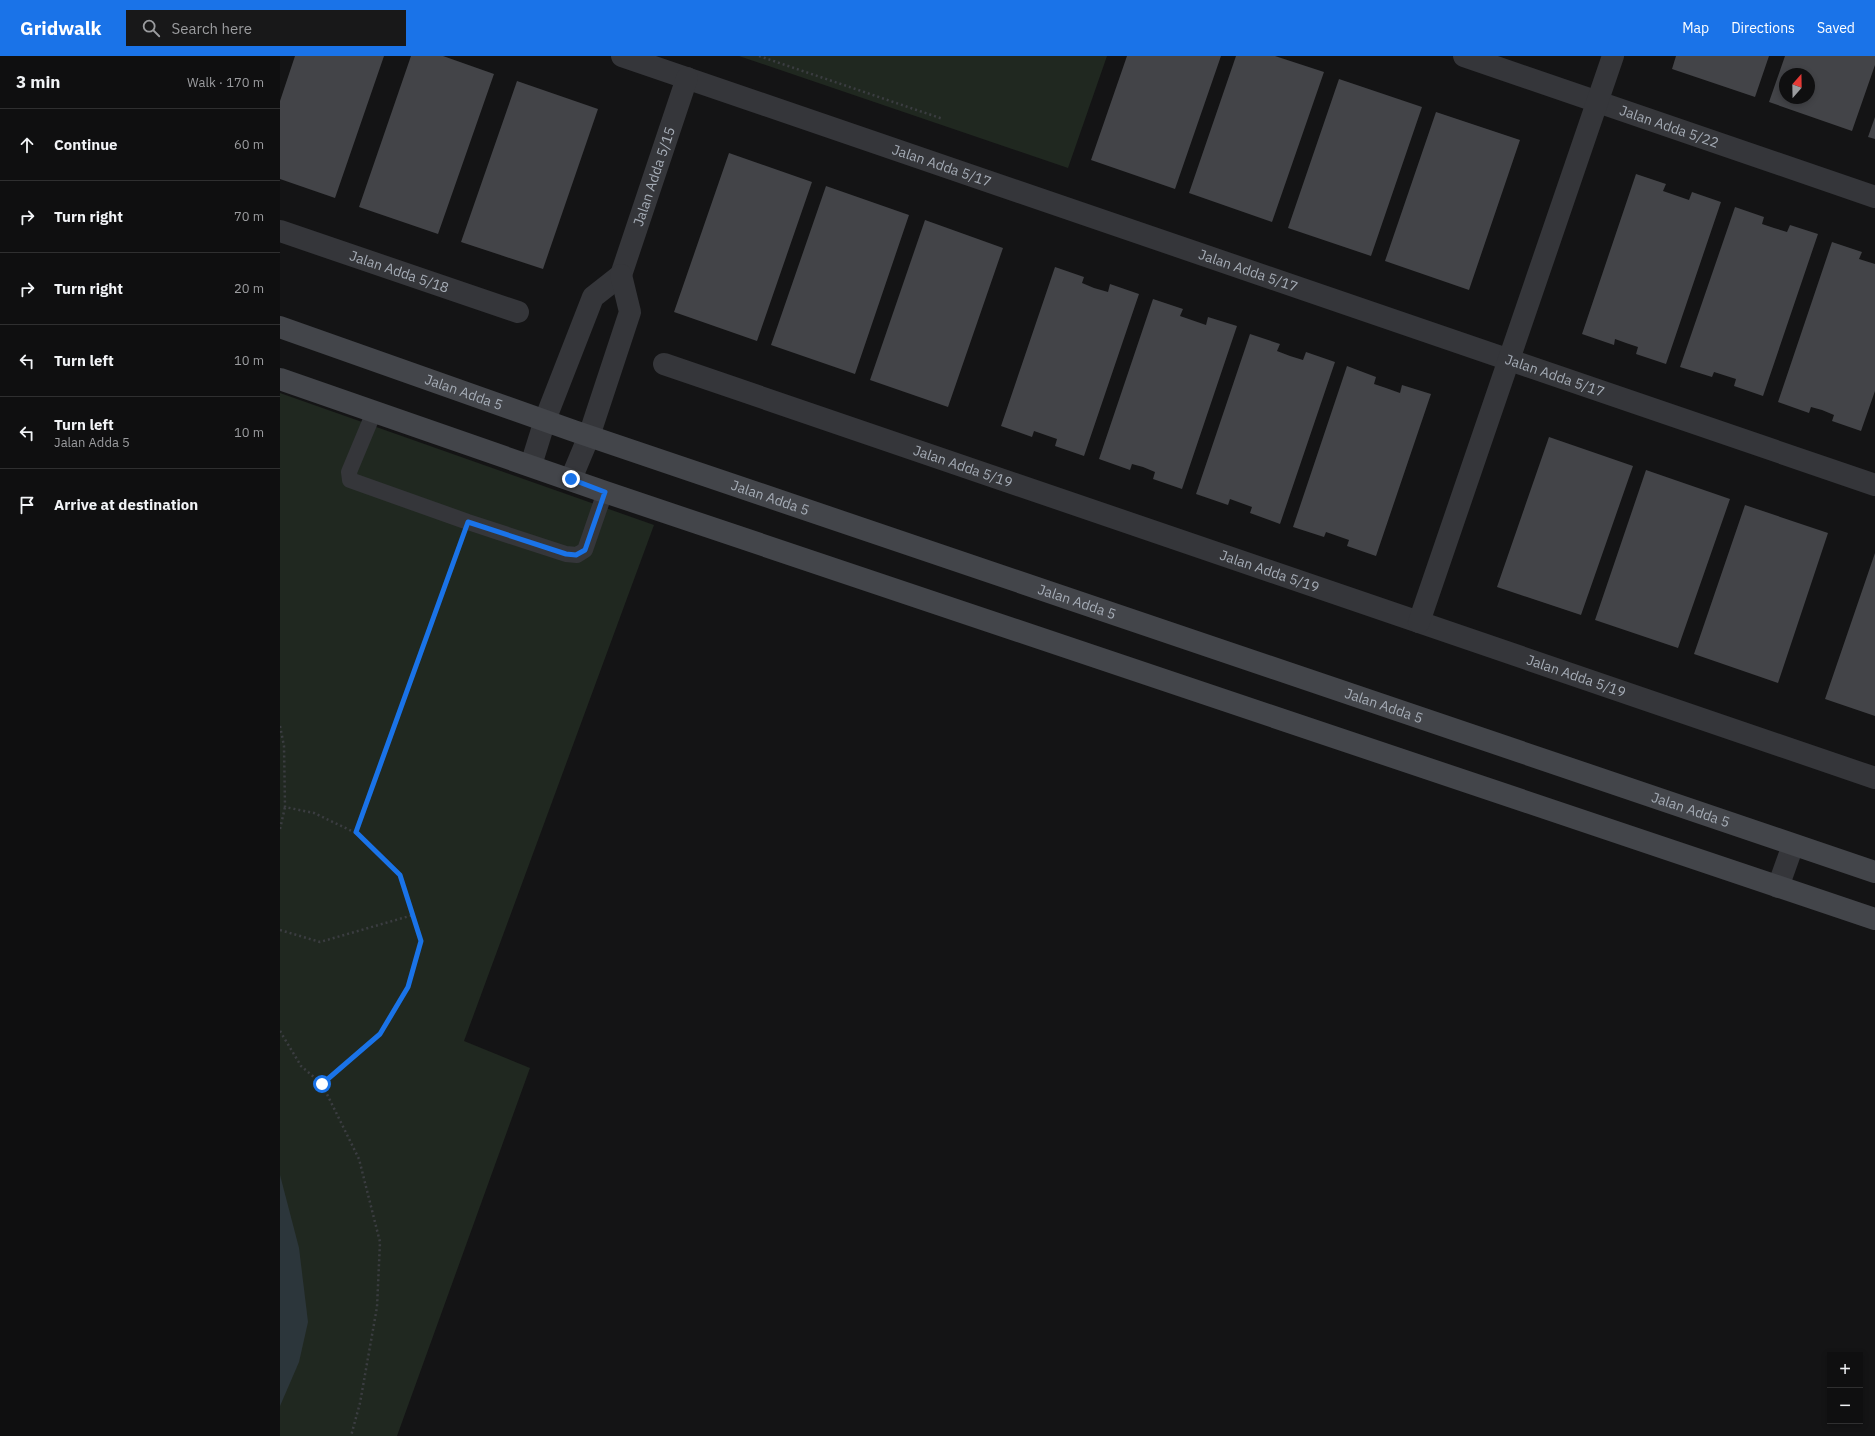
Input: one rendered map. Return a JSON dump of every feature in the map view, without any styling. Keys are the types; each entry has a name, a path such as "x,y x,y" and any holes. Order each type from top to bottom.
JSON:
{"main road":[{"name":"Jalan Adda 5","path":"280,327 589,436 1875,872"},
{"path":"280,379 531,465 605,492 1875,919"}],"street":[{"name":"Jalan Adda 5/17","path":"622,56 1875,485"},
{"name":"Jalan Adda 5/22","path":"1464,56 1875,197"},
{"path":"1419,622 1613,56"},
{"name":"Jalan Adda 5/15","path":"621,275 687,78"},
{"name":"Jalan Adda 5/18","path":"280,231 518,312"},
{"path":"531,465 545,420 592,297 621,275 630,312 589,436 571,479"},
{"name":"Jalan Adda 5/19","path":"664,364 1875,778"},
{"path":"1778,887 1793,844"}],"lane":[{"path":"374,412 349,472 350,480 468,522 566,554 576,555 585,550 605,492"}],"path":[{"path":"758,56 943,119"},
{"path":"356,832 468,522"},
{"path":"280,726 284,746 285,807 280,829"},
{"path":"285,807 314,813 356,832 400,875 421,941 408,987 380,1034 322,1084"},
{"path":"280,930 320,942 413,915"},
{"path":"280,1031 301,1066 322,1084 359,1159 380,1242 377,1307 360,1403 351,1436"}],"shaded area":[{"path":"739,56 1107,56 1068,168"},
{"path":"280,393 654,525 464,1041 530,1068 397,1436 280,1436"},
{"path":"280,1175 299,1248 308,1322 299,1362 280,1406"}],"building":[{"path":"295,56 384,56 335,198 280,179 280,101"},
{"path":"411,56 443,56 494,74 438,234 359,207"},
{"path":"1127,56 1221,56 1175,189 1091,160"},
{"path":"1236,56 1275,56 1324,72 1272,222 1189,193"},
{"path":"1676,56 1769,56 1755,97 1672,69"},
{"path":"1785,56 1875,56 1875,65 1852,131 1769,102 1779,73 1779,104 1815,104 1815,68 1781,68"},
{"path":"1339,79 1422,107 1371,256 1288,228"},
{"path":"517,81 598,109 543,269 461,242"},
{"path":"1436,112 1520,140 1469,290 1385,261"},
{"path":"1875,117 1875,139 1868,137"},
{"path":"729,153 812,182 757,341 674,312"},
{"path":"1636,174 1666,184 1663,191 1689,200 1692,192 1721,202 1666,364 1636,354 1638,347 1615,339 1614,345 1582,334"},
{"path":"826,186 909,215 855,374 771,345"},
{"path":"1735,207 1764,217 1762,224 1774,228 1787,232 1790,225 1818,234 1763,396 1734,386 1736,379 1714,372 1712,377 1680,367"},
{"path":"925,220 1003,248 948,407 870,380"},
{"path":"1832,242 1862,252 1859,259 1875,264 1875,391 1861,431 1832,421 1834,415 1822,410 1811,407 1809,413 1778,402"},
{"path":"1055,267 1084,277 1082,283 1094,288 1108,292 1110,284 1139,294 1084,456 1055,446 1057,439 1034,431 1032,437 1001,426"},
{"path":"1153,299 1183,309 1180,316 1206,325 1208,317 1237,326 1182,489 1153,479 1155,472 1143,467 1132,464 1130,470 1099,459"},
{"path":"1250,334 1280,344 1277,351 1290,356 1303,360 1306,352 1335,362 1280,524 1250,513 1252,507 1230,499 1228,505 1196,494"},
{"path":"1347,366 1376,377 1374,384 1400,393 1402,385 1431,394 1376,556 1347,546 1349,540 1326,532 1324,537 1293,527"},
{"path":"1549,437 1633,466 1581,615 1497,587"},
{"path":"1646,470 1730,499 1678,648 1595,620"},
{"path":"1745,505 1828,533 1778,683 1694,654"},
{"path":"1875,553 1875,716 1825,699"}],"route":[{"path":"322,1084 380,1034 408,987 421,941 400,875 356,832 468,522 566,554 576,555 585,550 605,492 571,479"}]}
